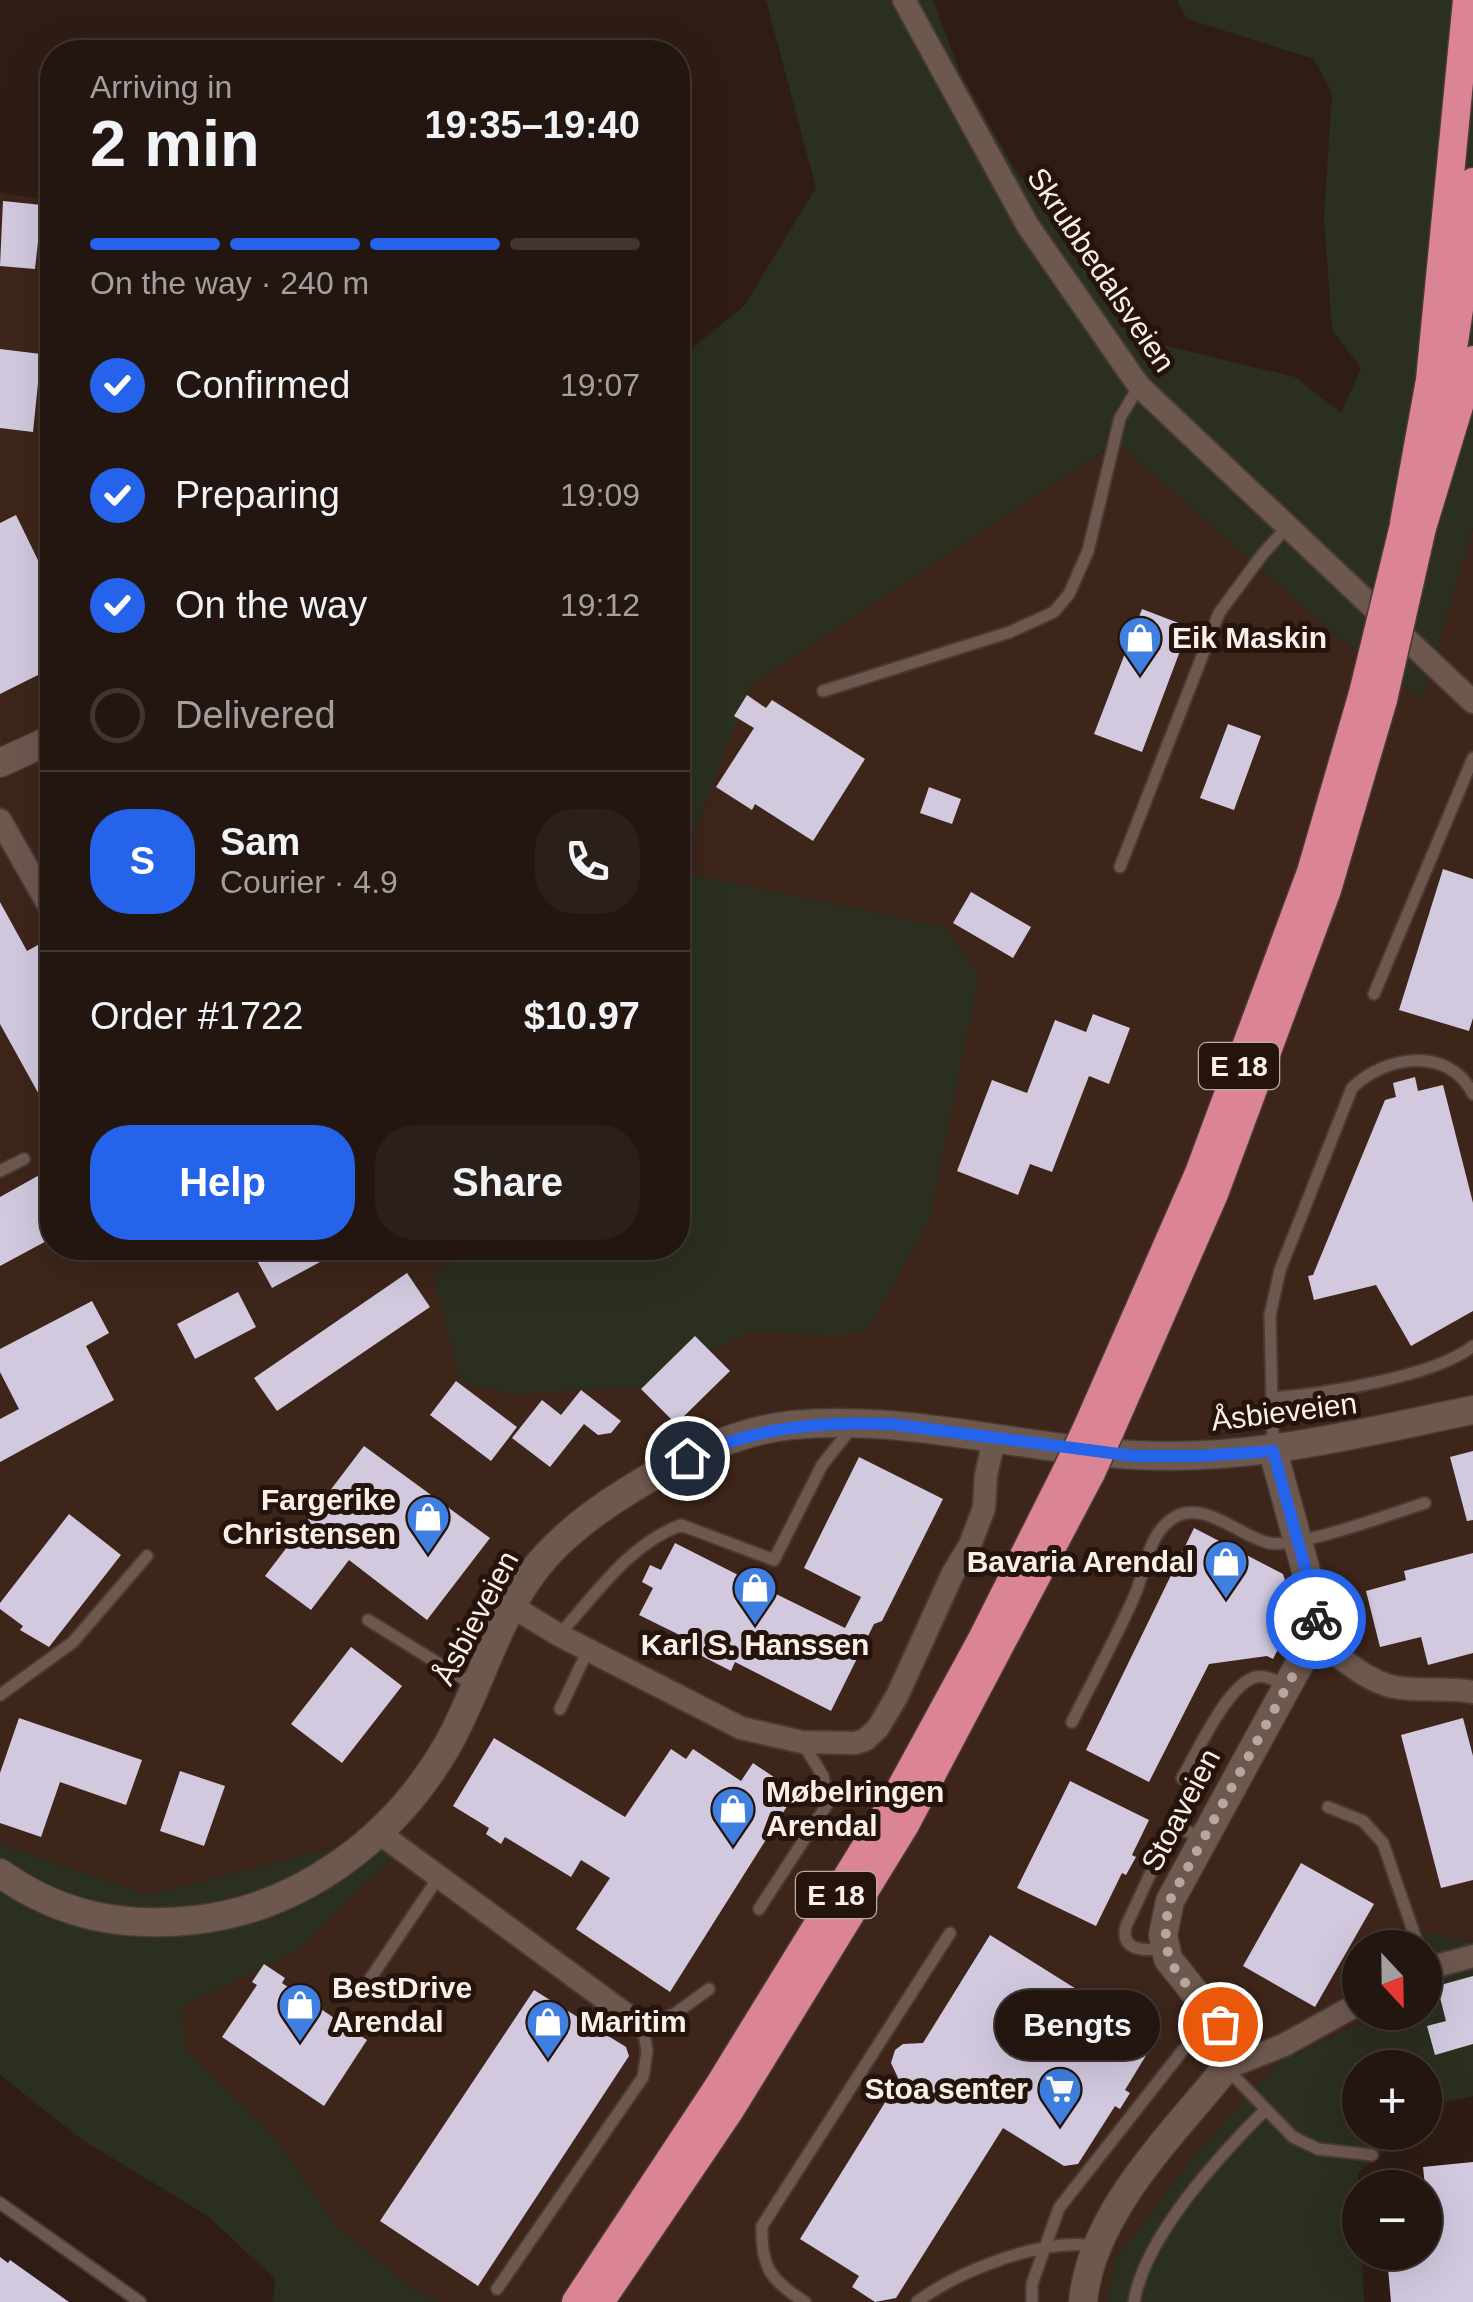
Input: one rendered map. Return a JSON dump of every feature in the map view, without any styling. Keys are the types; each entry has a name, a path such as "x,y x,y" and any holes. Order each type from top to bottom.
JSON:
{"highway":[{"name":"E 18","path":"1413,526 1466,0"},
{"name":"E 18","path":"600,2302 730,2110 905,1825 1221,1176 1327,890 1448,390 1468,251 1473,182"},
{"name":"E 18","path":"1413,526 1473,360"},
{"name":"E 18","path":"576,2302 718,2087 892,1804 1079,1472"}],"street":[{"name":"Skrubbedalsveien","path":"904,0 1028,226 1140,386 1473,702"},
{"path":"0,763 40,744"},
{"path":"0,820 40,890"},
{"name":"Åsbieveien","path":"1426,1420 1473,1396"},
{"name":"Åsbieveien","path":"0,1873 68,1909 115,1922 164,1923 248,1909 294,1892 339,1867 416,1790 447,1747 513,1607 544,1558 584,1520 667,1468 748,1434 789,1426 856,1422 1134,1456 1200,1456 1273,1451 1374,1434 1473,1410"},
{"path":"513,1607 559,1636 741,1728 802,1742 865,1740 878,1728 970,1545 984,1508 994,1440"},
{"path":"1273,1451 1314,1600 1313,1639 1366,1676 1395,1688 1473,1692"},
{"name":"Stoaveien","path":"1164,1947 1170,1900 1313,1639"},
{"path":"378,1832 644,2027"},
{"path":"1164,1947 1176,1971 1220,2024 1226,2045 1226,2068"},
{"path":"1442,1960 1473,1956"},
{"path":"1084,2302 1095,2246 1121,2201 1226,2068 1284,2045 1342,2013"}],"lane":[{"path":"823,691 1010,632 1054,612 1069,594 1088,551 1120,418 1140,386"},
{"path":"1120,867 1220,614 1288,526"},
{"path":"1374,994 1473,758"},
{"path":"1273,1451 1270,1315 1280,1270 1352,1088 1368,1073 1389,1064 1424,1060 1452,1067 1473,1094"},
{"path":"0,1171 24,1159"},
{"path":"1272,1398 1314,1395 1417,1370 1473,1346"},
{"path":"559,1636 626,1560 654,1535 681,1525 774,1560 822,1465 856,1422"},
{"path":"1072,1722 1136,1593 1144,1560 1162,1529 1175,1517 1197,1512 1274,1544 1426,1503"},
{"path":"0,1695 73,1642 147,1556"},
{"path":"368,1620 476,1686"},
{"path":"560,1709 588,1650"},
{"path":"1182,1778 1226,1704 1246,1681 1268,1676 1285,1686"},
{"path":"759,1909 828,1803 823,1776 802,1742"},
{"path":"1328,1807 1364,1821 1383,1843 1413,1930"},
{"path":"1164,1947 1137,1949 1127,1943 1126,1926 1169,1834 1187,1830 1204,1837"},
{"path":"370,1979 438,1878"},
{"path":"804,2302 771,2275 761,2254 762,2226 950,1933"},
{"path":"496,2289 643,2077 647,2051 644,2027 676,2013 710,1988"},
{"path":"1032,2302 1032,2284 1060,2208 1183,2050"},
{"path":"1226,2068 1293,2137 1318,2149 1372,2155"},
{"path":"1134,2302 1144,2270 1168,2227 1222,2152 1266,2109"},
{"path":"0,2203 140,2302"},
{"path":"917,2302 944,2282 1044,2246 1095,2246"}],"shaded area":[{"path":"0,192 40,199 40,1260 453,1260 434,1278 639,1387 752,1330 838,1337 946,928 690,875 690,844 750,684 1117,442 1337,636 1422,699 1473,528 1473,1942 1442,1936 1442,1930 1342,1930 1342,2030 1349,2030 1280,2062 1194,2156 1117,2257 1106,2302 442,2302 413,2289 338,2228 274,2136 186,2051 181,2006 295,1952 391,1858 368,1839 148,1895 0,1844"}],"green space":[{"path":"766,0 933,0 960,72 1013,166 1079,261 1143,340 1295,377 1341,413 1361,368 1332,330 1324,218 1332,93 1314,59 1187,19 1177,0 1473,0 1473,528 1422,699 1337,636 1117,442 751,684 690,843 690,350 744,306 816,188"},
{"path":"690,874 945,927 979,976 929,1220 869,1328 838,1337 752,1331 639,1387 511,1394 461,1381 434,1278 453,1260 690,1260"},
{"path":"368,1839 392,1858 295,1952 182,2006 186,2050 274,2136 338,2228 413,2289 442,2302 272,2302 276,2280 208,2216 81,2139 0,2075 0,1844 148,1895"},
{"path":"1442,1936 1473,1942 1473,2096 1442,2105 1442,2050 1342,2050 1342,2150 1387,2150 1362,2170 1342,2170 1342,2270 1363,2270 1364,2302 1106,2302 1117,2257 1194,2156 1280,2061 1348,2030 1442,2030"}],"building":[{"path":"3,201 40,205 35,269 0,266"},
{"path":"0,349 40,354 33,432 0,428"},
{"path":"16,515 40,564 40,674 0,694 0,523"},
{"path":"1142,609 1189,627 1142,752 1094,734"},
{"path":"747,695 766,708 772,700 865,759 813,841 755,804 752,810 716,787 754,728 734,716"},
{"path":"1228,724 1261,736 1234,810 1200,798"},
{"path":"929,787 961,799 952,824 920,813"},
{"path":"1443,869 1473,879 1473,1018 1469,1031 1399,1010"},
{"path":"971,892 1031,927 1013,958 953,923"},
{"path":"0,902 27,951 40,944 40,1096 0,1024"},
{"path":"1093,1014 1130,1028 1109,1084 1089,1076 1052,1172 1030,1164 1018,1195 957,1171 992,1080 1027,1093 1055,1020 1086,1032"},
{"path":"1415,1077 1418,1091 1443,1085 1473,1203 1473,1311 1411,1346 1376,1285 1314,1300 1308,1276 1313,1275 1385,1100 1396,1097 1393,1083"},
{"path":"40,1175 40,1244 0,1266 0,1197"},
{"path":"257,1260 324,1260 272,1288"},
{"path":"407,1273 430,1307 277,1411 254,1378"},
{"path":"238,1292 256,1327 195,1359 177,1324"},
{"path":"92,1301 109,1333 86,1346 114,1400 0,1462 0,1419 19,1409 0,1372 0,1349"},
{"path":"695,1336 730,1371 676,1424 641,1389"},
{"path":"456,1381 517,1427 491,1461 430,1415"},
{"path":"581,1390 621,1421 611,1433 598,1435 584,1424 550,1467 512,1438 542,1400 561,1415"},
{"path":"364,1446 490,1538 427,1620 349,1560 311,1610 265,1576"},
{"path":"1473,1451 1473,1520 1467,1521 1450,1457"},
{"path":"859,1457 943,1499 882,1621 874,1624 831,1711 735,1662 731,1671 696,1653 700,1645 639,1615 653,1588 642,1582 650,1565 661,1570 675,1543 754,1583 758,1574 775,1582 770,1591 845,1628 861,1597 804,1568"},
{"path":"69,1514 121,1555 49,1647 20,1630 23,1626 0,1609 0,1603"},
{"path":"1194,1528 1283,1574 1296,1614 1273,1659 1267,1656 1209,1664 1149,1782 1086,1750"},
{"path":"1473,1553 1473,1653 1428,1665 1421,1637 1380,1647 1366,1591 1406,1580 1404,1571"},
{"path":"351,1647 402,1686 342,1763 291,1724"},
{"path":"19,1718 142,1760 126,1805 60,1782 41,1837 0,1823 0,1773"},
{"path":"1463,1718 1473,1756 1473,1880 1441,1888 1401,1735"},
{"path":"494,1738 625,1817 671,1749 686,1759 693,1749 741,1781 753,1763 796,1792 670,1992 576,1929 610,1878 581,1860 571,1877 505,1837 501,1844 486,1834 489,1828 453,1806"},
{"path":"180,1771 225,1786 204,1846 160,1831"},
{"path":"1070,1781 1149,1820 1132,1855 1136,1857 1126,1875 1122,1873 1096,1926 1017,1888"},
{"path":"1301,1863 1374,1904 1359,1930 1342,1930 1342,1960 1315,2007 1243,1966"},
{"path":"990,1935 1156,2039 1125,2090 1130,2093 1120,2109 1115,2106 1078,2164 1064,2166 1003,2128 896,2298 875,2302 852,2287 859,2276 800,2239 899,2080 891,2063 895,2050 903,2044 923,2043"},
{"path":"264,1964 285,1978 282,1983 367,2040 324,2106 222,2037 257,1985 252,1982"},
{"path":"1473,1976 1473,2044 1442,2053 1434,2050 1428,2030 1442,2030 1442,2022 1446,2021 1442,1985"},
{"path":"534,1990 626,2047 629,2056 478,2286 380,2221"},
{"path":"1473,2162 1473,2302 1391,2302 1388,2270 1442,2270 1442,2170 1423,2167"},
{"path":"0,2257 8,2263 10,2260 69,2302 0,2302"}],"way so far":[{"path":"1220,2024 1168,1959 1164,1935 1170,1900 1313,1639 1316,1619"}],"place":[{"name":"Eik Maskin","path":"1140,676"},
{"name":"Fargerike Christensen","path":"428,1555"},
{"name":"Bavaria Arendal","path":"1226,1600"},
{"name":"Karl S. Hanssen","path":"755,1626"},
{"name":"Møbelringen Arendal","path":"733,1847"},
{"name":"Bengts","path":"1220,2024"},
{"name":"BestDrive Arendal","path":"300,2043"},
{"name":"Maritim","path":"548,2060"},
{"name":"Stoa senter","path":"1060,2127"}],"route":[{"path":"687,1458 748,1434 789,1426 856,1422 1134,1456 1273,1451 1316,1619"}]}
